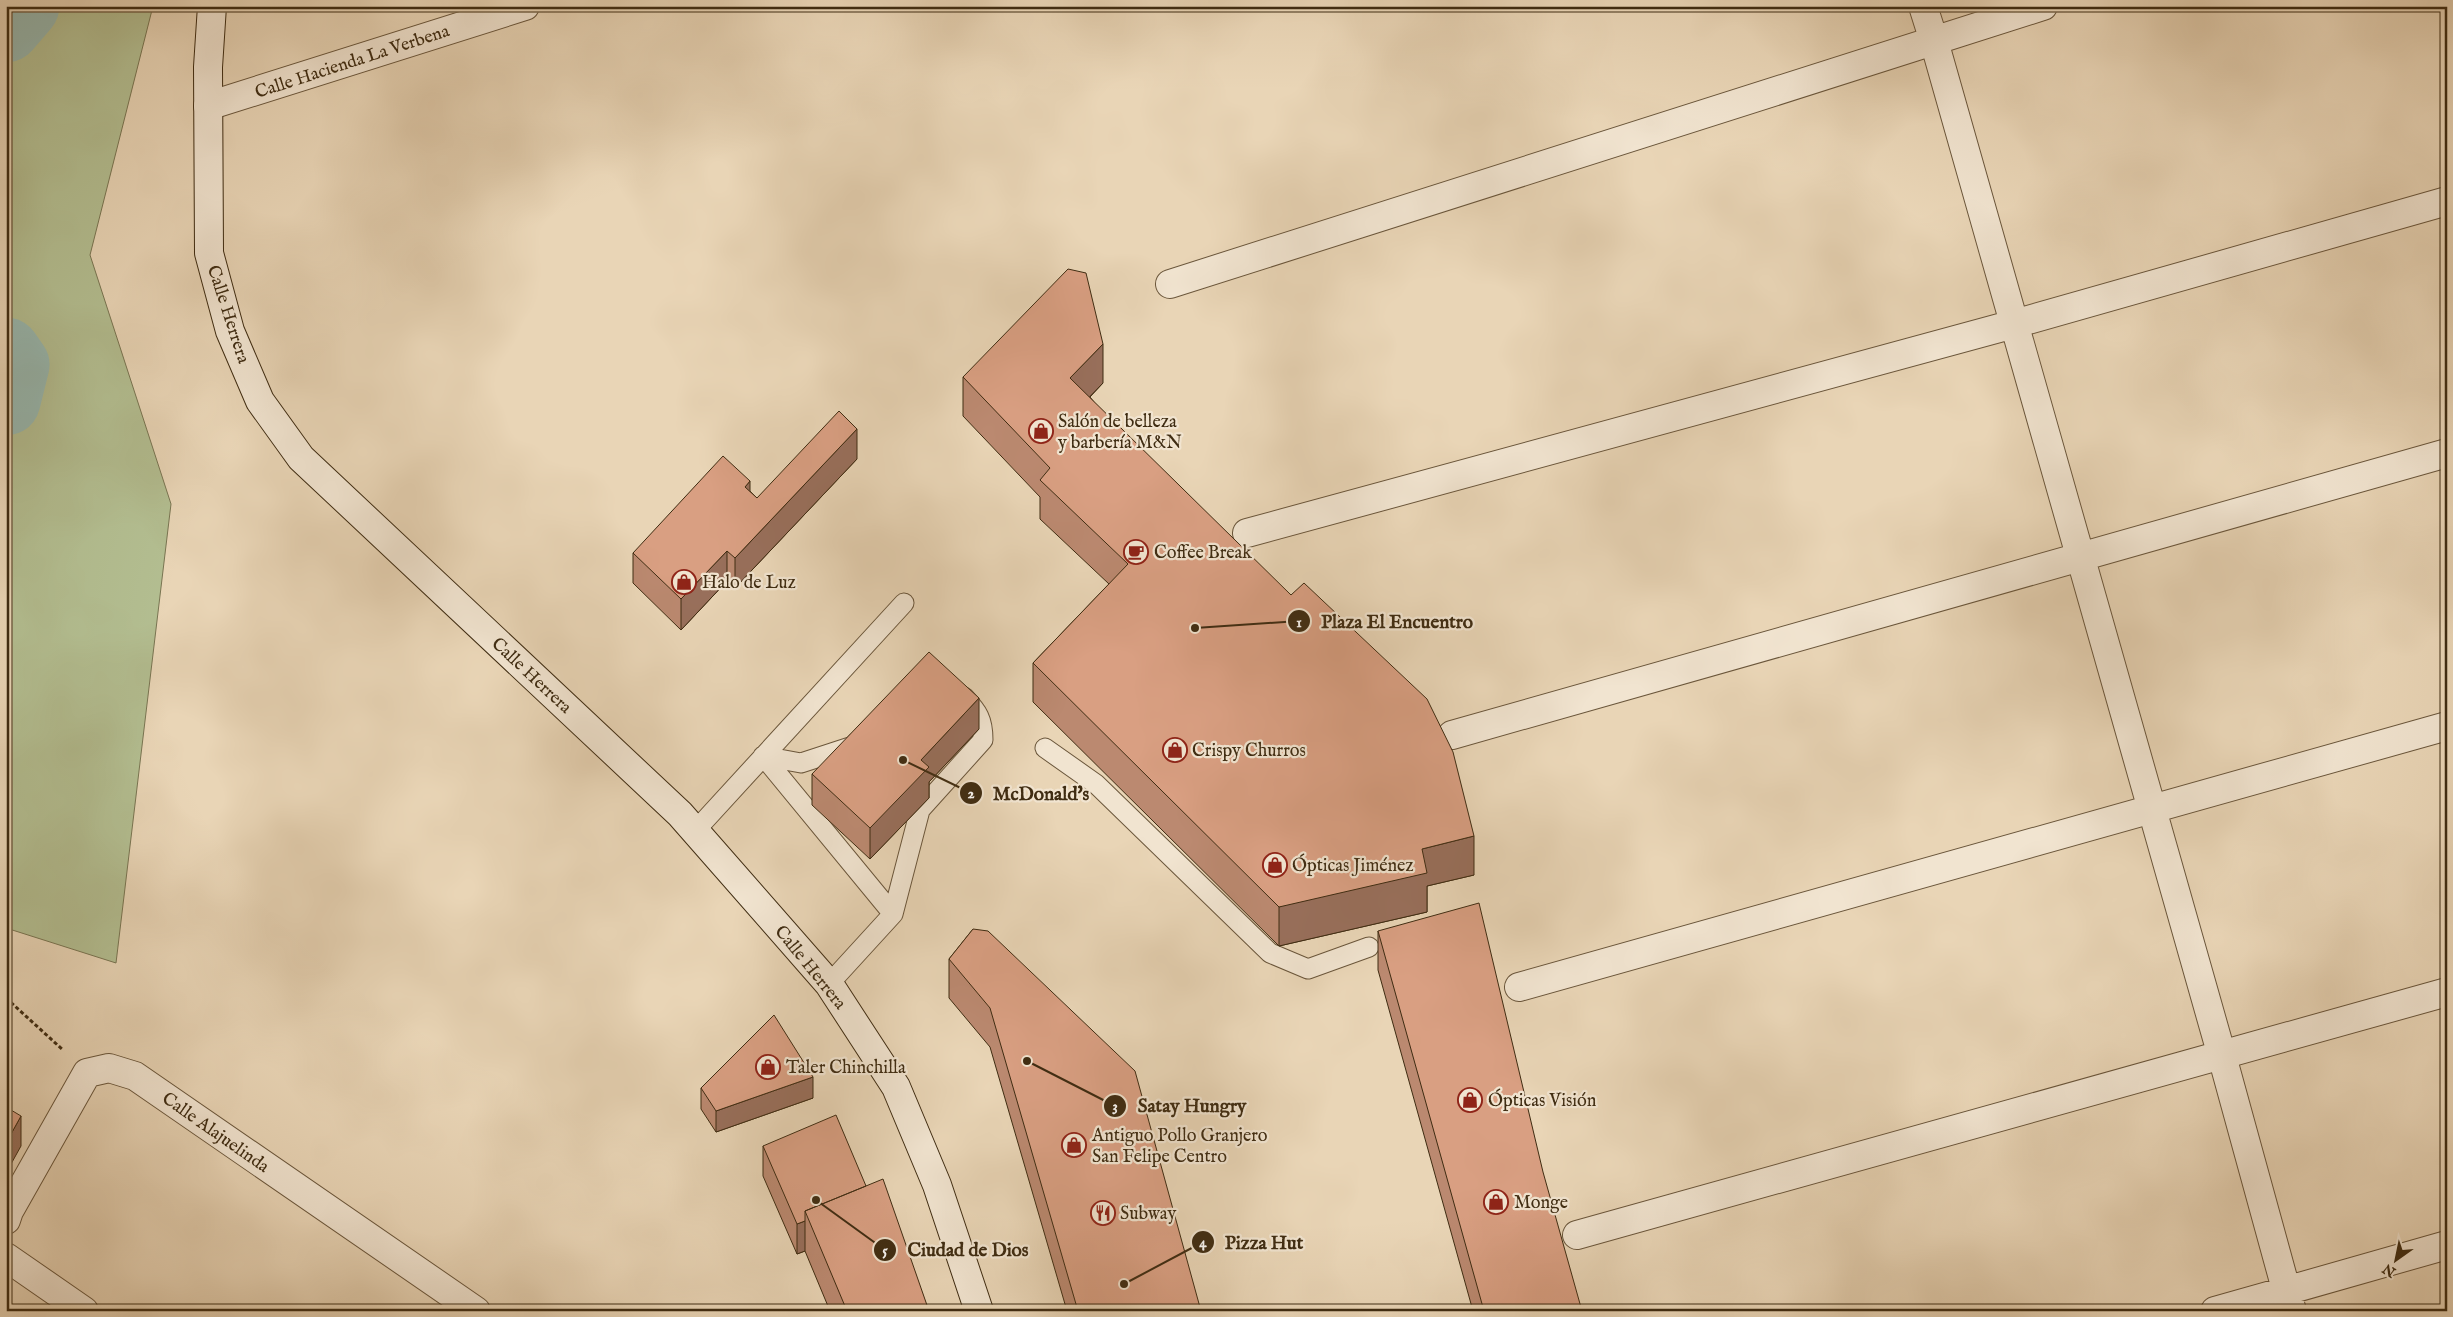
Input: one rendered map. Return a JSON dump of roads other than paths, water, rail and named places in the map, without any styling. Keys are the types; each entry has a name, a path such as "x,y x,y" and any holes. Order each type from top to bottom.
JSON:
{"street":[{"name":"Calle Herrera","path":"212,6 208,106 210,253 230,331 260,401 301,458 695,831 829,984 896,1087 937,1185 979,1311"},
{"name":"Calle Hacienda La Verbena","path":"208,106 525,6"},
{"path":"1923,6 2153,810 2290,1301"},
{"path":"1170,284 2043,6"},
{"path":"1247,533 2014,324 2447,201"},
{"path":"1452,735 2447,453"},
{"path":"1519,987 2447,726"},
{"path":"1577,1235 2447,992"},
{"name":"Calle Alajuelinda","path":"6,1220 9,1211 87,1073 109,1068 135,1076 476,1311"},
{"path":"2215,1311 2290,1301 2447,1246"},
{"path":"6,1257 84,1311"}],"lane":[{"path":"695,831 904,603"},
{"path":"829,984 892,914 920,810 983,740 983,724 975,708 948,684"},
{"path":"763,756 801,763 853,746 866,732"},
{"path":"1045,748 1096,784 1270,953 1308,969 1369,947"},
{"path":"763,756 892,914"}],"waterway":[{"path":"6,28 25,6"},
{"path":"6,352 15,365 6,401"}],"place":[{"name":"Salón de belleza y barbería M&N","path":"1041,431"},
{"name":"Coffee Break","path":"1136,552"},
{"name":"Halo de Luz","path":"684,582"},
{"name":"Plaza El Encuentro","path":"1195,628"},
{"name":"Crispy Churros","path":"1175,750"},
{"name":"McDonald's","path":"903,760"},
{"name":"Ópticas Jiménez","path":"1275,865"},
{"name":"Satay Hungry","path":"1027,1061"},
{"name":"Taler Chinchilla","path":"768,1067"},
{"name":"Ópticas Visión","path":"1470,1100"},
{"name":"Antiguo Pollo Granjero San Felipe Centro","path":"1074,1145"},
{"name":"Ciudad de Dios","path":"816,1200"},
{"name":"Monge","path":"1496,1202"},
{"name":"Subway","path":"1103,1213"},
{"name":"Pizza Hut","path":"1124,1284"}]}
